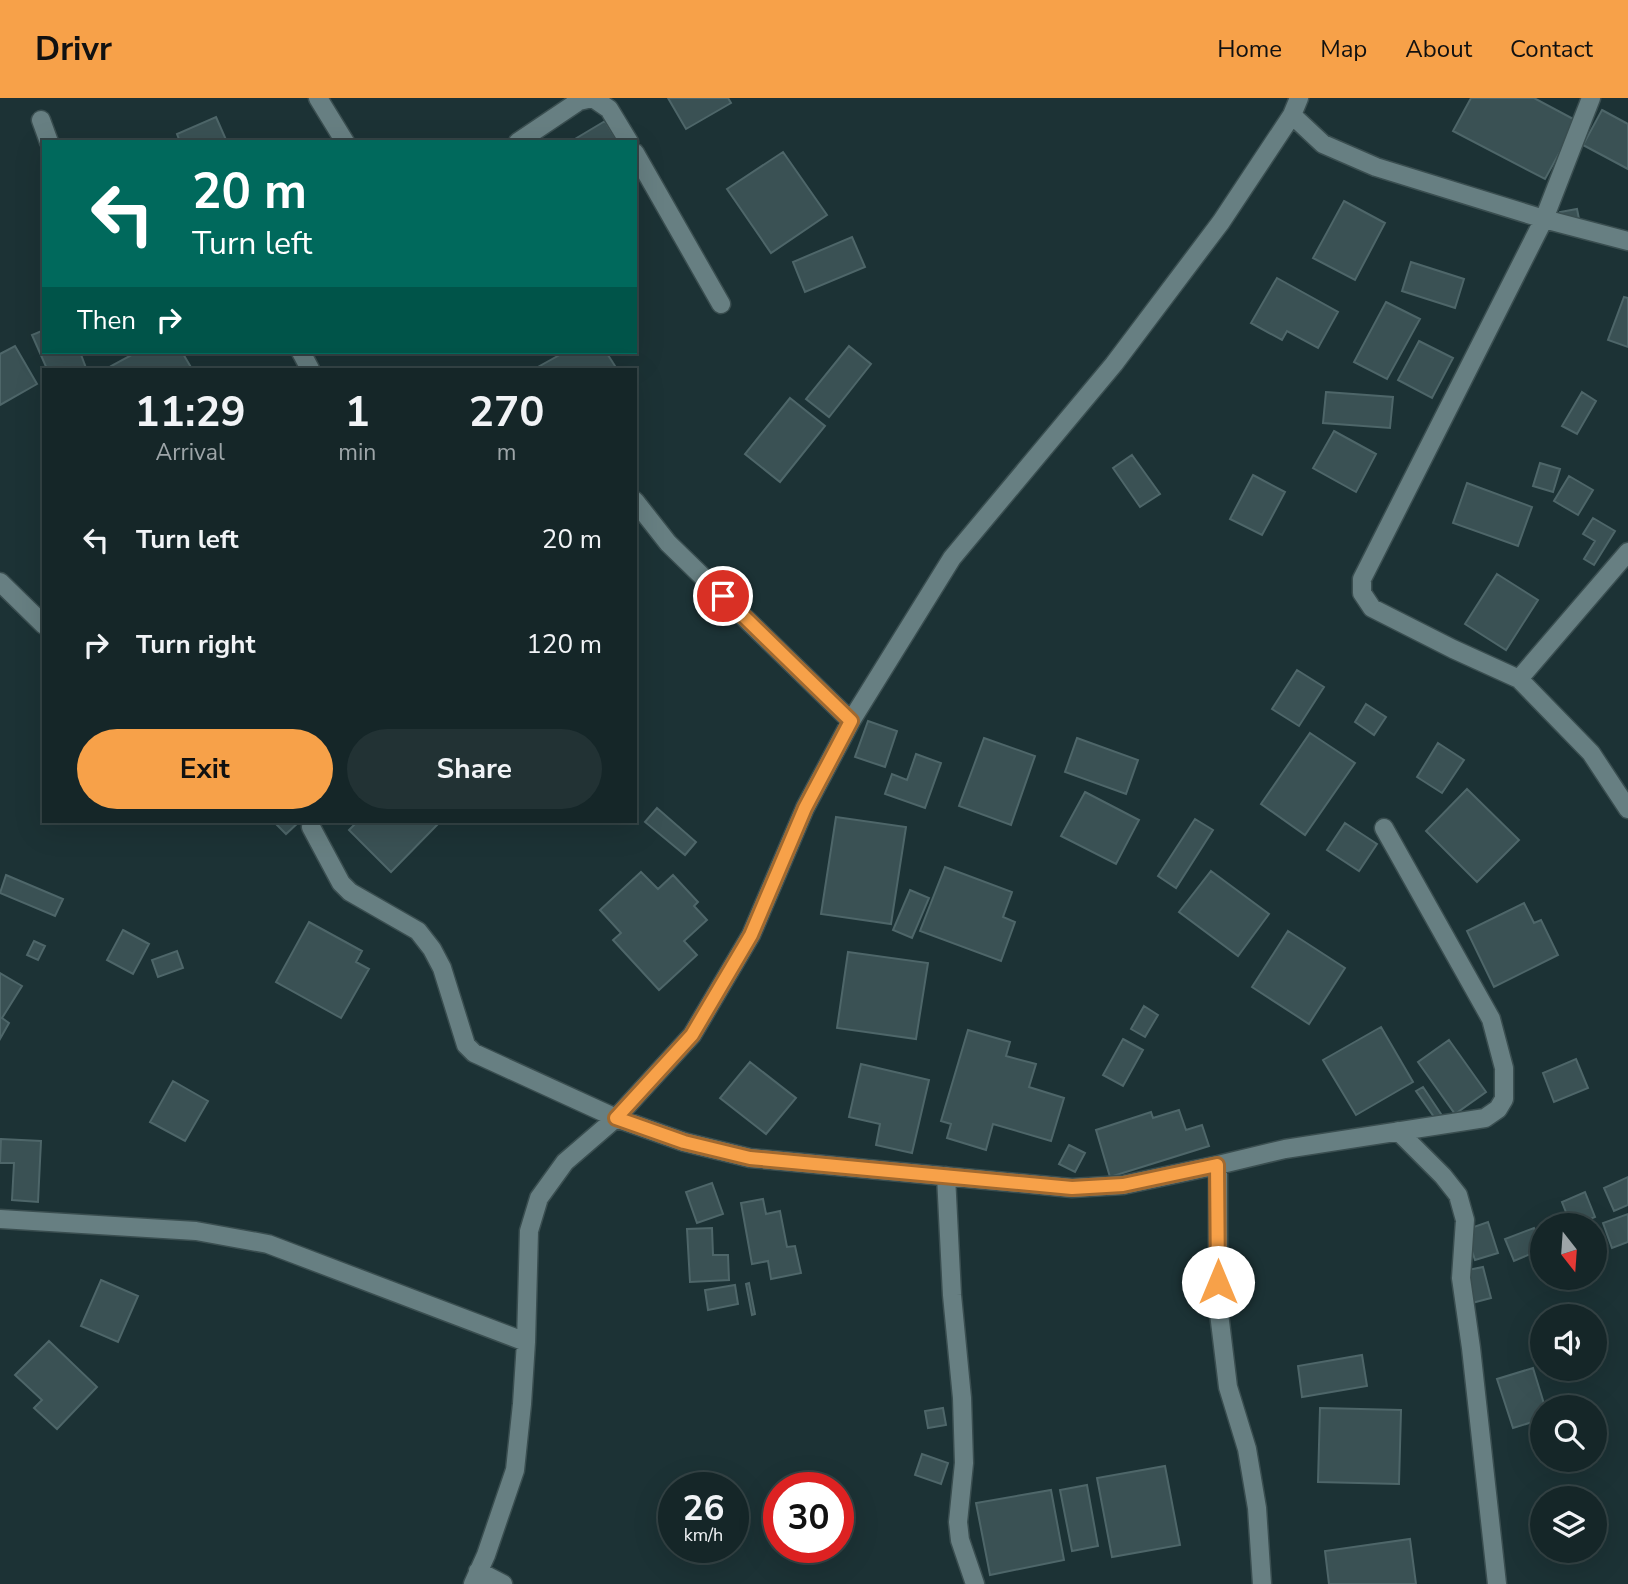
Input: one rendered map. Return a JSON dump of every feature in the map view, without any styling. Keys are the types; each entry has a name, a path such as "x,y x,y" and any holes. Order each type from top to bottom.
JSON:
{"street":[{"path":"318,98 344,140"},
{"path":"520,140 579,101 592,98 609,109 628,140"},
{"path":"1591,98 1544,219 1362,579 1362,593 1372,608 1519,679 1591,752 1628,809"},
{"path":"503,1584 475,1578 486,1555 515,1469 526,1342 529,1231 539,1198 565,1162 616,1118 692,1035 751,935 805,808 851,721 952,558 1114,364 1220,222 1295,106 1323,144 1376,167 1628,242"},
{"path":"41,120 48,140"},
{"path":"637,156 722,304"},
{"path":"637,504 668,543 851,721"},
{"path":"1519,679 1628,552"},
{"path":"0,582 42,623"},
{"path":"311,827 341,883 350,892 418,931 432,948 442,968 466,1045 474,1053 616,1118 684,1142 750,1158 1072,1188 1123,1185 1285,1149 1485,1118 1498,1109 1504,1099 1504,1068 1491,1018 1384,828"},
{"path":"1398,1131 1458,1195 1465,1220 1461,1278 1497,1584"},
{"path":"1217,1165 1220,1319 1228,1387 1247,1449 1257,1508 1262,1584"},
{"path":"946,1176 952,1295 962,1398 964,1463 958,1522 960,1540 975,1584"},
{"path":"0,1219 196,1231 268,1244 526,1342"}],"building":[{"path":"668,98 728,98 731,103 686,129"},
{"path":"1471,98 1534,98 1577,121 1545,179 1453,131"},
{"path":"1602,110 1628,124 1628,169 1583,145"},
{"path":"216,117 226,140 179,140 177,134"},
{"path":"605,121 617,140 573,140"},
{"path":"783,152 827,215 771,253 727,189"},
{"path":"1344,201 1385,223 1355,280 1313,258"},
{"path":"1577,209 1579,219 1561,221 1560,212"},
{"path":"852,237 865,267 805,292 793,262"},
{"path":"1411,262 1464,279 1455,308 1402,291"},
{"path":"1277,278 1338,312 1318,348 1287,331 1282,340 1251,323"},
{"path":"1624,297 1628,298 1628,347 1608,340"},
{"path":"1386,302 1420,319 1387,379 1354,362"},
{"path":"42,331 42,354 81,354 86,368 47,368 32,335"},
{"path":"1419,341 1453,358 1432,398 1398,380"},
{"path":"15,346 37,384 0,405 0,354"},
{"path":"849,346 871,364 829,417 806,399"},
{"path":"133,354 183,354 191,368 112,368 111,366"},
{"path":"561,354 607,354 616,368 539,368"},
{"path":"1326,392 1393,397 1390,428 1323,423"},
{"path":"1582,392 1596,401 1577,434 1562,426"},
{"path":"790,398 825,426 780,482 745,454"},
{"path":"1334,431 1376,454 1356,492 1313,468"},
{"path":"1132,455 1160,494 1140,507 1113,468"},
{"path":"1540,463 1560,469 1553,492 1533,486"},
{"path":"1253,475 1285,492 1262,535 1230,519"},
{"path":"1569,476 1593,490 1578,515 1554,501"},
{"path":"1467,483 1532,507 1518,546 1453,523"},
{"path":"1593,518 1615,531 1594,565 1584,559 1595,541 1583,534"},
{"path":"1497,574 1538,600 1506,650 1465,624"},
{"path":"1297,670 1324,687 1299,726 1272,709"},
{"path":"1366,704 1386,717 1374,735 1355,722"},
{"path":"868,721 897,731 885,767 855,757"},
{"path":"1310,733 1355,763 1305,835 1261,804"},
{"path":"984,738 1035,756 1011,825 959,806"},
{"path":"1077,738 1138,760 1126,794 1065,772"},
{"path":"1438,743 1464,760 1442,793 1417,777"},
{"path":"916,754 941,763 925,808 885,794 892,774 907,780"},
{"path":"1467,789 1519,840 1477,882 1426,831"},
{"path":"1085,792 1139,820 1116,864 1061,836"},
{"path":"657,808 696,842 685,855 645,822"},
{"path":"836,817 906,827 891,924 821,914"},
{"path":"1195,819 1213,830 1176,888 1158,876"},
{"path":"275,823 298,823 286,834"},
{"path":"356,823 439,823 391,872 349,830"},
{"path":"1345,823 1377,844 1359,871 1327,850"},
{"path":"945,867 1012,892 1003,917 1015,922 1001,961 920,931"},
{"path":"1211,871 1269,914 1238,956 1179,912"},
{"path":"641,872 658,889 673,875 698,902 694,906 707,920 684,941 697,955 659,990 613,940 621,933 600,910"},
{"path":"6,875 63,899 55,916 0,893"},
{"path":"910,890 929,898 912,938 893,930"},
{"path":"1524,903 1534,923 1541,920 1558,955 1494,987 1467,931"},
{"path":"309,922 362,951 356,962 369,969 341,1018 276,982"},
{"path":"123,930 149,944 133,974 107,960"},
{"path":"1288,931 1345,968 1309,1024 1252,987"},
{"path":"34,941 45,946 38,960 27,955"},
{"path":"177,951 183,968 158,977 152,960"},
{"path":"848,952 928,963 916,1039 837,1028"},
{"path":"0,973 22,986 2,1018 9,1023 0,1039"},
{"path":"1144,1006 1158,1015 1145,1037 1131,1029"},
{"path":"1381,1027 1413,1082 1356,1115 1323,1060"},
{"path":"968,1030 1010,1042 1006,1056 1036,1064 1029,1087 1064,1098 1051,1141 993,1124 986,1150 947,1138 951,1124 941,1121"},
{"path":"1123,1039 1143,1050 1123,1086 1103,1075"},
{"path":"1449,1040 1486,1092 1455,1114 1418,1062"},
{"path":"1576,1059 1588,1088 1554,1102 1543,1073"},
{"path":"750,1062 796,1098 766,1134 720,1098"},
{"path":"861,1064 929,1080 912,1153 876,1145 880,1124 849,1117"},
{"path":"173,1081 208,1101 185,1141 150,1122"},
{"path":"1423,1087 1445,1120 1439,1124 1416,1091"},
{"path":"1179,1110 1186,1130 1202,1125 1209,1146 1110,1177 1096,1130 1151,1112 1153,1118"},
{"path":"1,1139 41,1141 38,1202 12,1200 14,1163 0,1163"},
{"path":"1069,1145 1085,1153 1075,1172 1059,1164"},
{"path":"1628,1177 1628,1205 1614,1211 1604,1188"},
{"path":"712,1183 723,1214 697,1223 686,1192"},
{"path":"1585,1192 1593,1213 1566,1213 1562,1202"},
{"path":"763,1199 766,1214 780,1211 787,1247 795,1246 801,1273 771,1279 768,1261 752,1264 741,1203"},
{"path":"1628,1214 1628,1242 1612,1248 1607,1234 1607,1222"},
{"path":"1488,1222 1498,1253 1475,1260 1465,1230"},
{"path":"712,1228 713,1255 728,1255 729,1280 690,1282 687,1229"},
{"path":"1530,1230 1530,1254 1514,1261 1505,1239"},
{"path":"1483,1267 1491,1298 1472,1303 1463,1271"},
{"path":"101,1280 138,1296 118,1342 81,1326"},
{"path":"749,1283 755,1314 752,1315 746,1284"},
{"path":"735,1285 738,1304 708,1310 705,1290"},
{"path":"49,1341 97,1387 57,1429 34,1408 42,1400 15,1375"},
{"path":"1362,1355 1367,1386 1302,1397 1298,1366"},
{"path":"1530,1369 1530,1381 1537,1381 1541,1395 1530,1395 1530,1423 1513,1428 1497,1379"},
{"path":"943,1408 946,1425 928,1428 925,1411"},
{"path":"1320,1408 1401,1410 1399,1484 1318,1482"},
{"path":"922,1454 948,1463 941,1484 915,1475"},
{"path":"1165,1466 1180,1545 1112,1557 1097,1478"},
{"path":"1087,1485 1098,1546 1072,1551 1060,1490"},
{"path":"1051,1490 1064,1560 990,1575 976,1503"},
{"path":"1410,1539 1416,1584 1329,1584 1325,1551"}],"route":[{"path":"723,596 851,721 805,808 751,935 692,1035 616,1118 684,1142 750,1158 1072,1188 1123,1185 1217,1165 1218,1282"}]}
